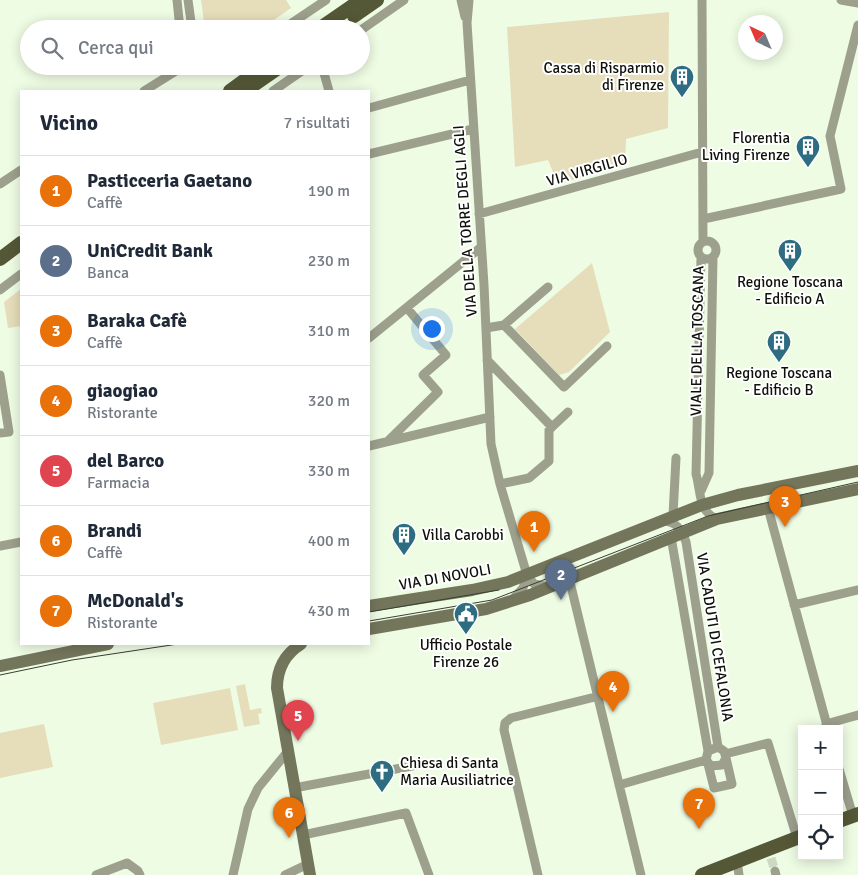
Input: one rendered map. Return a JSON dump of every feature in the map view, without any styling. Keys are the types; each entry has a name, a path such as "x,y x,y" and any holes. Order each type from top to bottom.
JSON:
{"main road":[{"path":"332,20 361,0"},
{"path":"348,20 377,0"},
{"path":"231,90 252,75"},
{"path":"246,90 268,75"},
{"path":"0,259 20,244"},
{"path":"0,270 20,255"},
{"path":"843,820 855,815"},
{"path":"702,875 738,868 769,854 798,838"}],"street":[{"path":"177,0 179,20"},
{"path":"188,0 191,20"},
{"path":"296,20 326,0"},
{"path":"370,24 404,0"},
{"name":"VIA DELLA TORRE DEGLI AGLI","path":"461,0 467,23"},
{"name":"VIA DELLA TORRE DEGLI AGLI","path":"469,0 467,23 493,457 526,575"},
{"name":"VIALE DELLA TOSCANA","path":"702,0 702,152 705,242"},
{"name":"VIALE DELLA TOSCANA","path":"702,505 701,491 696,474 701,257 698,249 705,242 708,218 706,0"},
{"path":"840,0 858,3"},
{"path":"708,218 841,189 830,136 858,25"},
{"path":"145,90 167,75"},
{"path":"275,90 296,75"},
{"path":"325,75 329,90"},
{"path":"370,108 470,80"},
{"path":"370,154 473,129"},
{"name":"VIA VIRGILIO","path":"478,214 702,152"},
{"path":"0,184 20,171"},
{"name":"VIALE DELLA TOSCANA","path":"701,491 709,473 713,256 715,252 714,246 705,242"},
{"path":"370,337 480,248"},
{"name":"VIALE DELLA TOSCANA","path":"701,257 706,259 713,256"},
{"path":"0,290 20,275"},
{"path":"486,328 504,325 548,287"},
{"path":"388,441 438,392 423,376 446,355 407,308"},
{"path":"504,325 564,387 607,346"},
{"path":"487,360 552,427"},
{"path":"0,375 9,432 0,433"},
{"path":"500,484 529,478 549,461 549,430 568,412"},
{"path":"370,446 490,418"},
{"path":"673,515 676,458"},
{"name":"VIA DI NOVOLI","path":"370,606 472,590 526,575 702,505 738,495 858,471"},
{"path":"370,629 468,613 549,587 717,519 858,490"},
{"path":"702,505 708,515 717,519"},
{"path":"768,508 827,725"},
{"path":"660,521 673,523 676,534"},
{"name":"VIA CADUTI DI CEFALONIA","path":"676,534 687,548 718,747"},
{"name":"VIA CADUTI DI CEFALONIA","path":"676,534 707,758 714,788 732,784 726,756"},
{"path":"0,546 20,542"},
{"path":"526,575 534,584 549,587"},
{"path":"510,601 521,591 526,575"},
{"path":"570,578 641,875"},
{"path":"794,605 858,590"},
{"path":"0,666 103,645"},
{"path":"286,875 309,870 288,751 278,678 284,659 300,645"},
{"path":"538,875 504,730 505,723 511,718 599,696"},
{"path":"830,725 858,715"},
{"path":"707,758 719,767 726,756 768,743 798,834"},
{"path":"619,785 707,758 718,747 726,756"},
{"path":"232,875 243,823 251,801 261,783 288,751"},
{"path":"294,788 417,765"},
{"path":"839,770 855,815"},
{"path":"303,835 406,813 429,875"},
{"path":"100,874 127,863 138,871 140,875"}],"shaded area":[{"path":"201,0 286,0 291,8 274,20 204,20"},
{"path":"669,12 668,128 626,139 625,166 558,184 548,160 515,167 507,27"},
{"path":"592,263 610,332 569,372 559,375 515,329"},
{"path":"20,290 20,326 8,328 4,302"},
{"path":"245,684 250,710 261,708 262,713 258,714 260,724 244,727 236,686"},
{"path":"230,688 238,730 161,745 153,703"},
{"path":"44,724 53,767 0,778 0,733"}],"tunnel":[{"path":"771,858 775,871"}],"tram line":[{"path":"370,621 492,600 708,516 858,482"},
{"path":"370,612 499,590"},
{"path":"0,675 72,660 171,645"}],"place":[{"name":"Cassa di Risparmio di Firenze","path":"682,98"},
{"name":"Florentia Living Firenze","path":"808,168"},
{"name":"Regione Toscana - Edificio A","path":"790,272"},
{"name":"Regione Toscana - Edificio B","path":"779,363"},
{"name":"Baraka Cafè","path":"785,527"},
{"name":"Pasticceria Gaetano","path":"534,552"},
{"name":"Villa Carobbi","path":"404,556"},
{"name":"UniCredit Bank","path":"561,600"},
{"name":"Ufficio Postale Firenze 26","path":"466,635"},
{"name":"giaogiao","path":"613,712"},
{"name":"del Barco","path":"298,741"},
{"name":"Chiesa di Santa Maria Ausiliatrice","path":"382,793"},
{"name":"McDonald's","path":"699,829"},
{"name":"Brandi","path":"289,838"}]}
